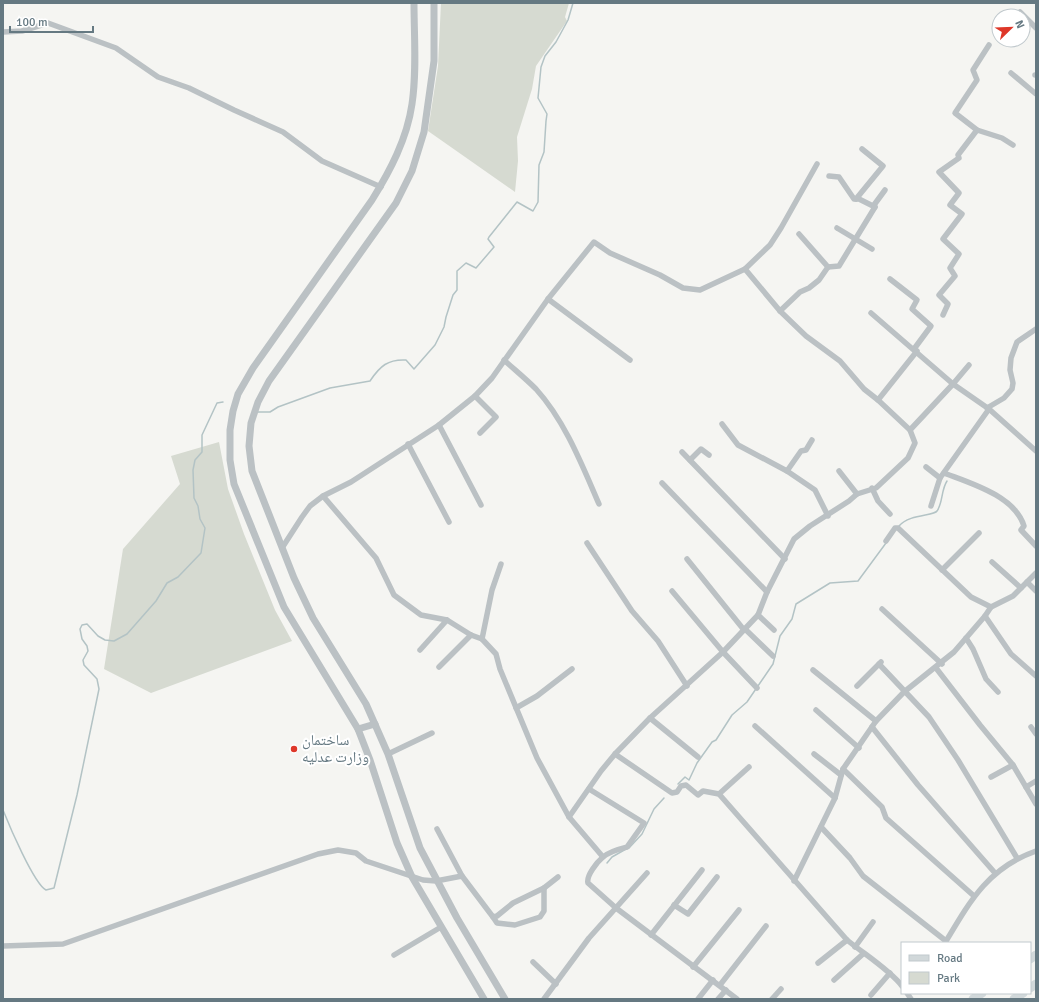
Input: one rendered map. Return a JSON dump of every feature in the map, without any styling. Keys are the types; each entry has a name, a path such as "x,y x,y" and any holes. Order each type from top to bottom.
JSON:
{"street":[{"path":"414,3 414,68 412,105 402,141 388,176 246,379 238,394 230,430 230,460 234,484 284,607 358,729 370,760 397,843 412,877 484,999"},
{"path":"434,3 434,61 424,132 412,171 396,203 269,381 258,402 251,423 249,446 252,471 282,548 313,618 366,704 388,754 420,848 436,881 505,999"},
{"path":"3,32 22,31 48,24 116,48 158,77 189,88 283,132 322,161 381,187"},
{"path":"989,45 973,70 977,80 975,86 955,111 977,130 1002,138 1013,145"},
{"path":"1011,73 1036,94"},
{"path":"943,315 948,304 939,295 955,276 950,270 959,254 943,239 962,214 950,205 959,193 939,172 959,158 958,155 977,130"},
{"path":"856,199 883,166 862,149"},
{"path":"282,548 310,506 323,496 351,482 439,425 475,396 492,378 548,299 594,242 610,253 653,272 683,288 700,290 745,269 770,245 817,164"},
{"path":"829,176 839,177 854,199 875,207"},
{"path":"780,311 800,292 809,288 818,280 828,267 839,266 875,207 874,205 885,190"},
{"path":"837,228 872,249"},
{"path":"799,234 828,267"},
{"path":"569,817 615,754 650,718 723,652 758,615 767,592 794,539 810,526 828,516 857,494 872,488 876,488 908,458 915,443 910,430 878,400 864,390 840,361 806,336 780,311 745,269"},
{"path":"878,400 931,326 912,309 917,300 890,279"},
{"path":"548,299 630,360"},
{"path":"871,313 954,384 988,408 1036,451"},
{"path":"931,506 940,478 988,408 1004,398 1012,389 1013,383 1010,370 1011,358 1017,342 1036,329"},
{"path":"504,360 535,388 545,401 581,460 599,504"},
{"path":"910,430 954,384 969,365"},
{"path":"475,396 496,417 480,433"},
{"path":"722,424 738,446 787,471 816,492 828,516"},
{"path":"439,425 481,505"},
{"path":"787,471 801,451 806,450 812,440"},
{"path":"408,444 449,522"},
{"path":"690,460 701,449 709,455"},
{"path":"682,452 785,559"},
{"path":"926,467 940,478"},
{"path":"838,471 857,494"},
{"path":"944,473 1001,497 1022,519 1024,526 1021,530 1036,546"},
{"path":"662,483 767,592"},
{"path":"872,488 878,501 890,514"},
{"path":"323,496 376,558 394,595 421,615 447,620 471,636 482,639 496,654 500,669 537,758 569,817 603,857"},
{"path":"886,541 895,528 898,528 972,597 991,607"},
{"path":"942,570 979,533"},
{"path":"587,543 632,611 658,640 687,686"},
{"path":"687,559 745,629 774,656"},
{"path":"992,562 1021,588"},
{"path":"482,639 492,590 501,564"},
{"path":"794,881 821,828 834,798 842,772 876,721 904,692 942,664 985,616 991,607 1013,596 1036,573"},
{"path":"1027,582 1036,591"},
{"path":"672,591 723,652 757,688"},
{"path":"882,609 942,664"},
{"path":"758,615 774,630"},
{"path":"985,616 1011,654 1036,676"},
{"path":"420,650 447,620"},
{"path":"438,667 471,636"},
{"path":"966,638 973,648 986,679 998,692"},
{"path":"857,686 880,663 904,692 929,717 958,760 1017,858"},
{"path":"936,668 980,726 1013,765 1036,804"},
{"path":"516,708 537,696 572,669"},
{"path":"813,670 876,721"},
{"path":"816,710 859,748"},
{"path":"650,718 698,756"},
{"path":"358,729 375,724"},
{"path":"755,726 834,798"},
{"path":"872,727 918,785 995,873"},
{"path":"1031,727 1036,734"},
{"path":"388,754 432,733"},
{"path":"615,754 672,793 677,792 681,786 686,785 698,795 704,791 719,794 847,940 863,954 892,974 901,985"},
{"path":"814,754 842,772 882,807 886,818 974,896"},
{"path":"991,778 1013,765"},
{"path":"719,794 749,767"},
{"path":"1026,787 1036,782"},
{"path":"589,789 644,823 627,847 617,849 603,857 588,876 588,883 616,908 737,999"},
{"path":"821,828 850,858 863,876 945,942 974,896 995,873 1017,858 1036,851"},
{"path":"437,829 462,876 497,923 515,925 540,917 544,911 544,888"},
{"path":"3,946 63,944 318,854 338,850 356,853 366,861 412,877 436,881 462,876"},
{"path":"651,935 702,870"},
{"path":"544,999 589,938 647,874"},
{"path":"493,917 497,916 513,903 544,888 558,877"},
{"path":"674,905 688,914 717,877"},
{"path":"693,966 739,910"},
{"path":"855,947 873,922"},
{"path":"720,985 766,926"},
{"path":"394,955 441,927"},
{"path":"818,963 847,940"},
{"path":"834,980 863,954"},
{"path":"533,962 556,984"},
{"path":"871,995 892,974 901,974"},
{"path":"698,999 713,980"},
{"path":"772,999 781,989"},
{"path":"718,999 726,990"}],"green space":[{"path":"441,3 569,3 565,17 567,21 536,66 532,89 517,137 518,161 515,192 428,131 438,66"},
{"path":"219,442 228,489 244,534 275,610 292,641 151,693 104,669 123,549 180,484 171,456"}],"waterway":[{"path":"258,412 270,412 278,407 330,388 370,381 377,371 389,362 406,360 414,369 435,345 444,327 453,295 457,290 457,271 466,263 476,268 494,247 488,239 489,237 517,202 533,211 538,202 539,165 544,152 547,114 538,98 541,67 545,56 556,42 568,20 573,3"},
{"path":"3,810 22,853 35,877 46,890 54,888 77,795 99,689 97,679 84,665 83,660 88,651 87,646 82,639 80,629 82,625 87,624 98,636 105,640 114,641 127,634 156,601 167,583 178,577 201,553 205,528 200,519 198,506 194,498 193,470 195,460 202,452 202,435 217,403 223,402"},
{"path":"899,526 909,519 935,513 939,508 947,481"},
{"path":"678,784 685,777 689,780 697,763 712,742 716,740 732,715 747,702 773,664 780,636 792,619 796,604 830,583 858,581 886,543"},
{"path":"629,848 642,834 654,809 664,798"},
{"path":"607,863 612,857 626,849"}],"place":[{"name":"ساختمان وزارت عدلیه","path":"294,749"}]}
